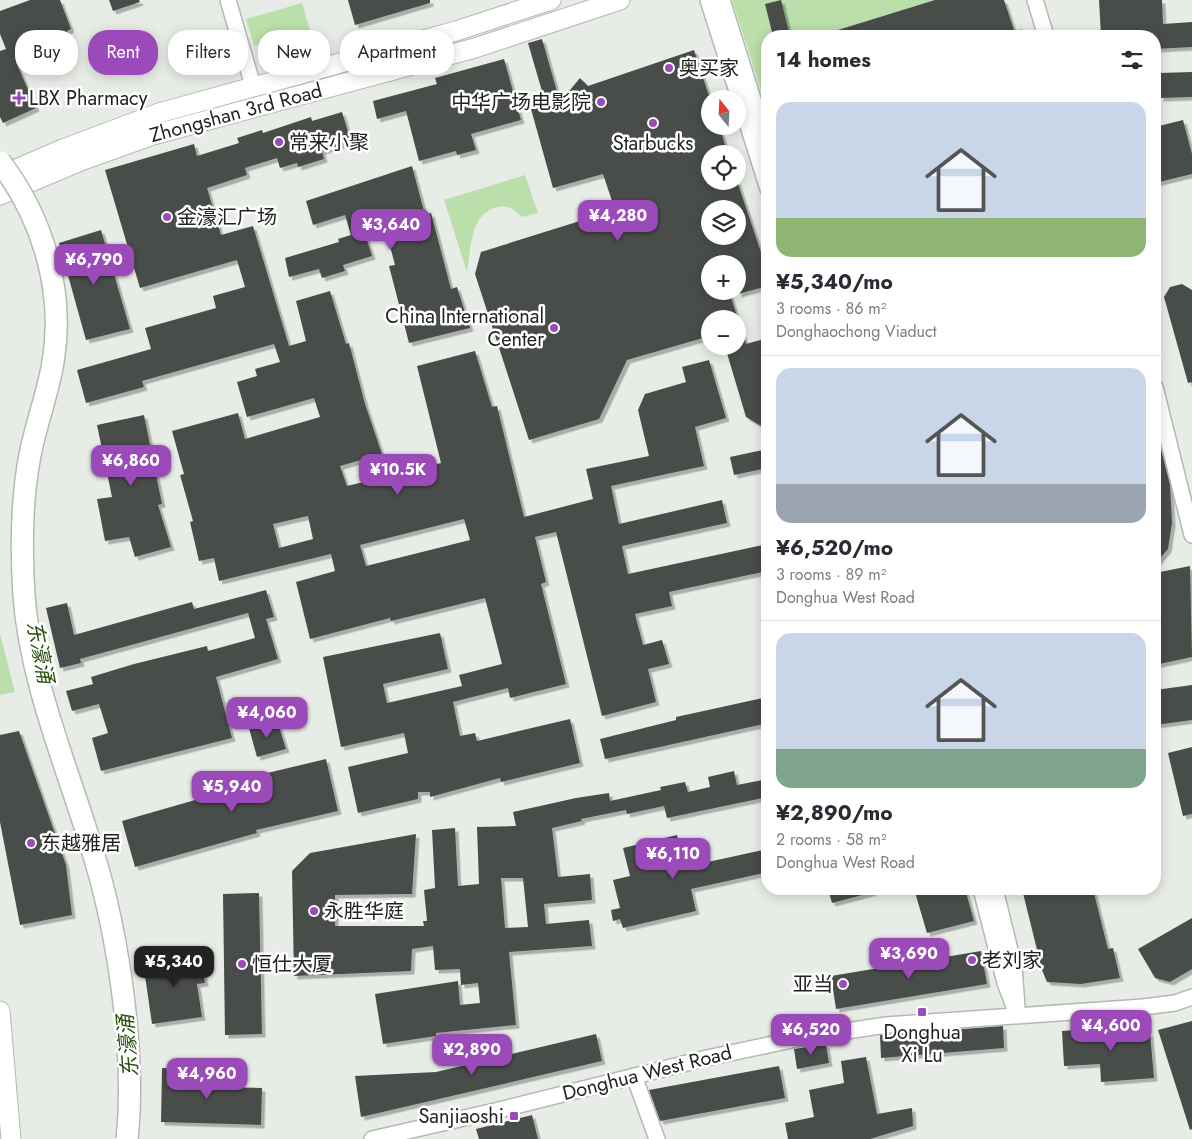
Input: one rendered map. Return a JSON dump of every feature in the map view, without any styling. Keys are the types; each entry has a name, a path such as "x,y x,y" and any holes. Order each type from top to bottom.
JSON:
{"highway":[{"path":"0,164 17,189 36,225 51,282 54,319 53,351 28,457 23,496 21,542 23,597 39,686 94,859 110,929 126,1050 128,1105 126,1139"}],"main road":[{"name":"Zhongshan 3rd Road","path":"28,173 153,135 466,50 620,0"},
{"name":"Zhongshan 3rd Road","path":"1,189 28,173 159,113 439,36 534,3"},
{"path":"0,1011 11,1139"},
{"path":"0,1130 1,1139"}],"street":[{"path":"228,0 253,86"},
{"path":"708,0 761,167"},
{"path":"722,0 761,125"},
{"path":"1035,0 1044,30"},
{"path":"534,3 534,29"},
{"path":"1161,411 1192,535"},
{"path":"983,895 1005,983 1017,1014"},
{"path":"996,895 1017,983 1017,1014"},
{"name":"Donghua West Road","path":"372,1139 801,1038 886,1025 1017,1014 1143,1008 1175,1003 1192,997"},
{"path":"634,1076 657,1139"}],"green space":[{"path":"732,0 986,0 996,30 761,30 761,90"},
{"path":"302,3 310,30 258,30 258,45 254,46 246,19"},
{"path":"525,175 538,213 522,217 509,207 498,207 482,216 477,224 471,243 467,272 444,200"},
{"path":"0,634 15,692 0,695"}],"building":[{"path":"30,0 60,0 71,29 15,30 15,75 22,75 36,108 3,123 0,117 0,51 6,49 0,34 0,11"},
{"path":"109,0 139,0 140,2 113,11"},
{"path":"348,0 430,0 430,3 355,25"},
{"path":"781,0 788,30 772,30 765,4"},
{"path":"935,0 1004,0 1014,30 838,30"},
{"path":"1099,0 1162,0 1163,24 1192,22 1192,47 1161,49 1161,30 1101,30"},
{"path":"542,39 560,102 580,78 588,86 694,50 707,90 701,90 701,135 722,135 725,145 701,145 701,190 740,190 743,200 701,200 701,245 746,245 746,208 761,252 761,288 746,292 746,255 701,255 701,300 732,300 735,310 701,310 701,339 627,360 599,419 529,440 475,274 481,252 615,210 603,174 553,188 531,109 546,105 528,43"},
{"path":"504,59 521,120 471,134 476,150 457,155 456,151 419,161 406,111 377,119 373,101 437,84 435,78 454,75 454,73"},
{"path":"1192,72 1192,97 1161,98 1161,73"},
{"path":"342,112 351,142 322,151 324,159 298,167 297,163 280,168 277,158 245,168 247,175 207,188 221,235 253,226 289,346 306,341 296,301 330,291 346,344 349,343 365,404 382,454 340,466 347,486 441,463 417,366 475,351 492,407 497,406 524,517 593,499 586,469 649,456 638,410 645,394 686,382 682,367 709,360 726,418 695,427 704,466 611,486 619,524 722,500 727,523 622,546 628,574 761,546 761,572 669,592 672,606 635,614 643,645 662,640 669,664 648,669 656,702 602,716 556,532 535,537 546,582 541,584 566,684 510,698 508,688 453,702 460,736 475,733 477,741 570,719 580,763 501,782 500,778 430,797 430,792 418,792 418,799 358,813 348,767 408,753 404,733 341,747 323,657 440,633 448,669 383,684 387,703 462,686 459,675 502,664 485,598 391,621 390,618 310,639 296,582 335,571 331,554 219,581 214,558 199,561 190,522 193,521 180,475 184,474 172,431 238,413 245,439 320,417 314,398 247,417 237,382 257,376 255,369 280,362 274,344 142,381 144,387 86,403 77,370 151,349 145,328 216,308 213,296 245,287 237,260 140,288 105,170 194,144 197,156 239,143 237,138 262,130 263,133 311,117 312,121","holes":["308,516 313,539 279,548 273,524","464,519 470,540 366,566 360,545"]},
{"path":"1183,120 1192,154 1192,174 1161,182 1161,126"},
{"path":"412,166 425,215 431,213 451,289 457,287 470,328 409,343 389,266 395,265 381,212 360,218 372,256 343,265 345,271 322,278 319,269 289,277 285,258 339,242 338,239 351,235 345,215 313,225 306,201"},
{"path":"101,230 130,329 86,340 59,243"},
{"path":"1182,284 1192,290 1192,382 1188,383 1164,297 1170,287"},
{"path":"761,340 761,426 746,417 727,355 746,355 746,344"},
{"path":"144,415 162,504 158,505 171,547 135,557 129,537 105,541 97,499 112,497 97,425"},
{"path":"761,450 761,469 734,475 730,457"},
{"path":"1161,450 1170,484 1172,523 1168,549 1161,557"},
{"path":"1190,566 1192,657 1161,664 1161,572"},
{"path":"266,590 274,617 266,619 278,659 216,677 232,738 101,771 92,738 108,733 99,704 72,711 66,691 93,684 91,677 134,664 207,646 208,651 255,638 248,613 80,659 81,663 60,668 46,608 67,603 74,635 192,602 194,609"},
{"path":"1192,685 1192,720 1161,724 1161,689"},
{"path":"761,699 761,725 605,759 600,739 676,720 676,717"},
{"path":"277,720 286,749 257,757 249,728"},
{"name":"东越雅居","path":"19,731 66,865 72,915 20,925 0,822 0,735"},
{"path":"1192,747 1192,814 1183,816 1168,753"},
{"path":"326,759 338,811 256,830 257,833 135,867 122,821 261,781 259,775"},
{"path":"734,771 737,785 761,780 761,798 667,818 664,806 627,814 626,810 581,819 582,821 552,828 558,877 590,874 592,900 544,904 546,924 589,920 592,946 509,952 516,1025 436,1033 436,1036 383,1044 375,994 458,981 460,1005 480,1003 478,983 461,985 460,969 435,970 433,946 412,949 411,971 294,976 292,871 310,853 416,834 412,894 335,895 335,926 424,926 423,921 427,921 424,890 435,888 432,830 455,828 458,886 479,884 477,827 516,826 513,812 576,798 609,793 610,801 661,790 660,787 685,782 688,792 710,787 708,777","holes":["501,878 523,878 528,927 505,928"]},
{"path":"677,835 685,867 761,851 761,874 691,889 696,911 623,928 620,919 613,921 611,910 620,908 613,880 630,876 623,848"},
{"name":"恒仕大厦","path":"259,893 262,1034 225,1035 223,894"},
{"path":"830,895 863,895 832,903"},
{"path":"916,895 967,895 974,921 927,933"},
{"path":"1023,895 1094,895 1108,949 1113,948 1120,978 1081,984 1047,982 1042,970"},
{"path":"1192,918 1192,969 1170,982 1155,978 1138,949"},
{"path":"981,951 987,984 836,1009 831,976"},
{"path":"200,953 205,983 197,984 202,1017 152,1024 143,962"},
{"path":"1192,1021 1192,1129 1190,1130 1158,1030"},
{"path":"1003,1026 1004,1048 881,1058 880,1035"},
{"path":"1143,1029 1143,1034 1150,1033 1154,1078 1101,1082 1100,1064 1064,1066 1062,1031"},
{"path":"596,1034 602,1061 361,1117 355,1076 436,1072"},
{"path":"826,1044 829,1063 797,1069 794,1049"},
{"path":"866,1057 877,1114 912,1108 913,1126 870,1139 788,1139 785,1123 814,1117 809,1090 844,1083 841,1061"},
{"path":"779,1066 785,1098 660,1121 649,1090"},
{"path":"162,1068 217,1070 216,1087 262,1088 261,1125 161,1122"},
{"path":"532,1115 538,1139 479,1139 476,1129"}],"place":[{"name":"奥买家","path":"669,68"},
{"name":"LBX Pharmacy","path":"19,98"},
{"name":"中华广场电影院","path":"601,102"},
{"name":"Starbucks","path":"653,123"},
{"name":"常来小聚","path":"279,142"},
{"name":"金濠汇广场","path":"167,217"},
{"name":"China International Center","path":"554,328"},
{"name":"东越雅居","path":"31,843"},
{"name":"永胜华庭","path":"314,911"},
{"name":"老刘家","path":"972,960"},
{"name":"恒仕大厦","path":"242,964"},
{"name":"亚当","path":"843,984"},
{"name":"Donghua Xi Lu","path":"922,1012"},
{"name":"Sanjiaoshi","path":"514,1116"}],"water label":[{"name":"东濠涌","path":"40,652"},
{"name":"东濠涌","path":"128,1046"}]}
